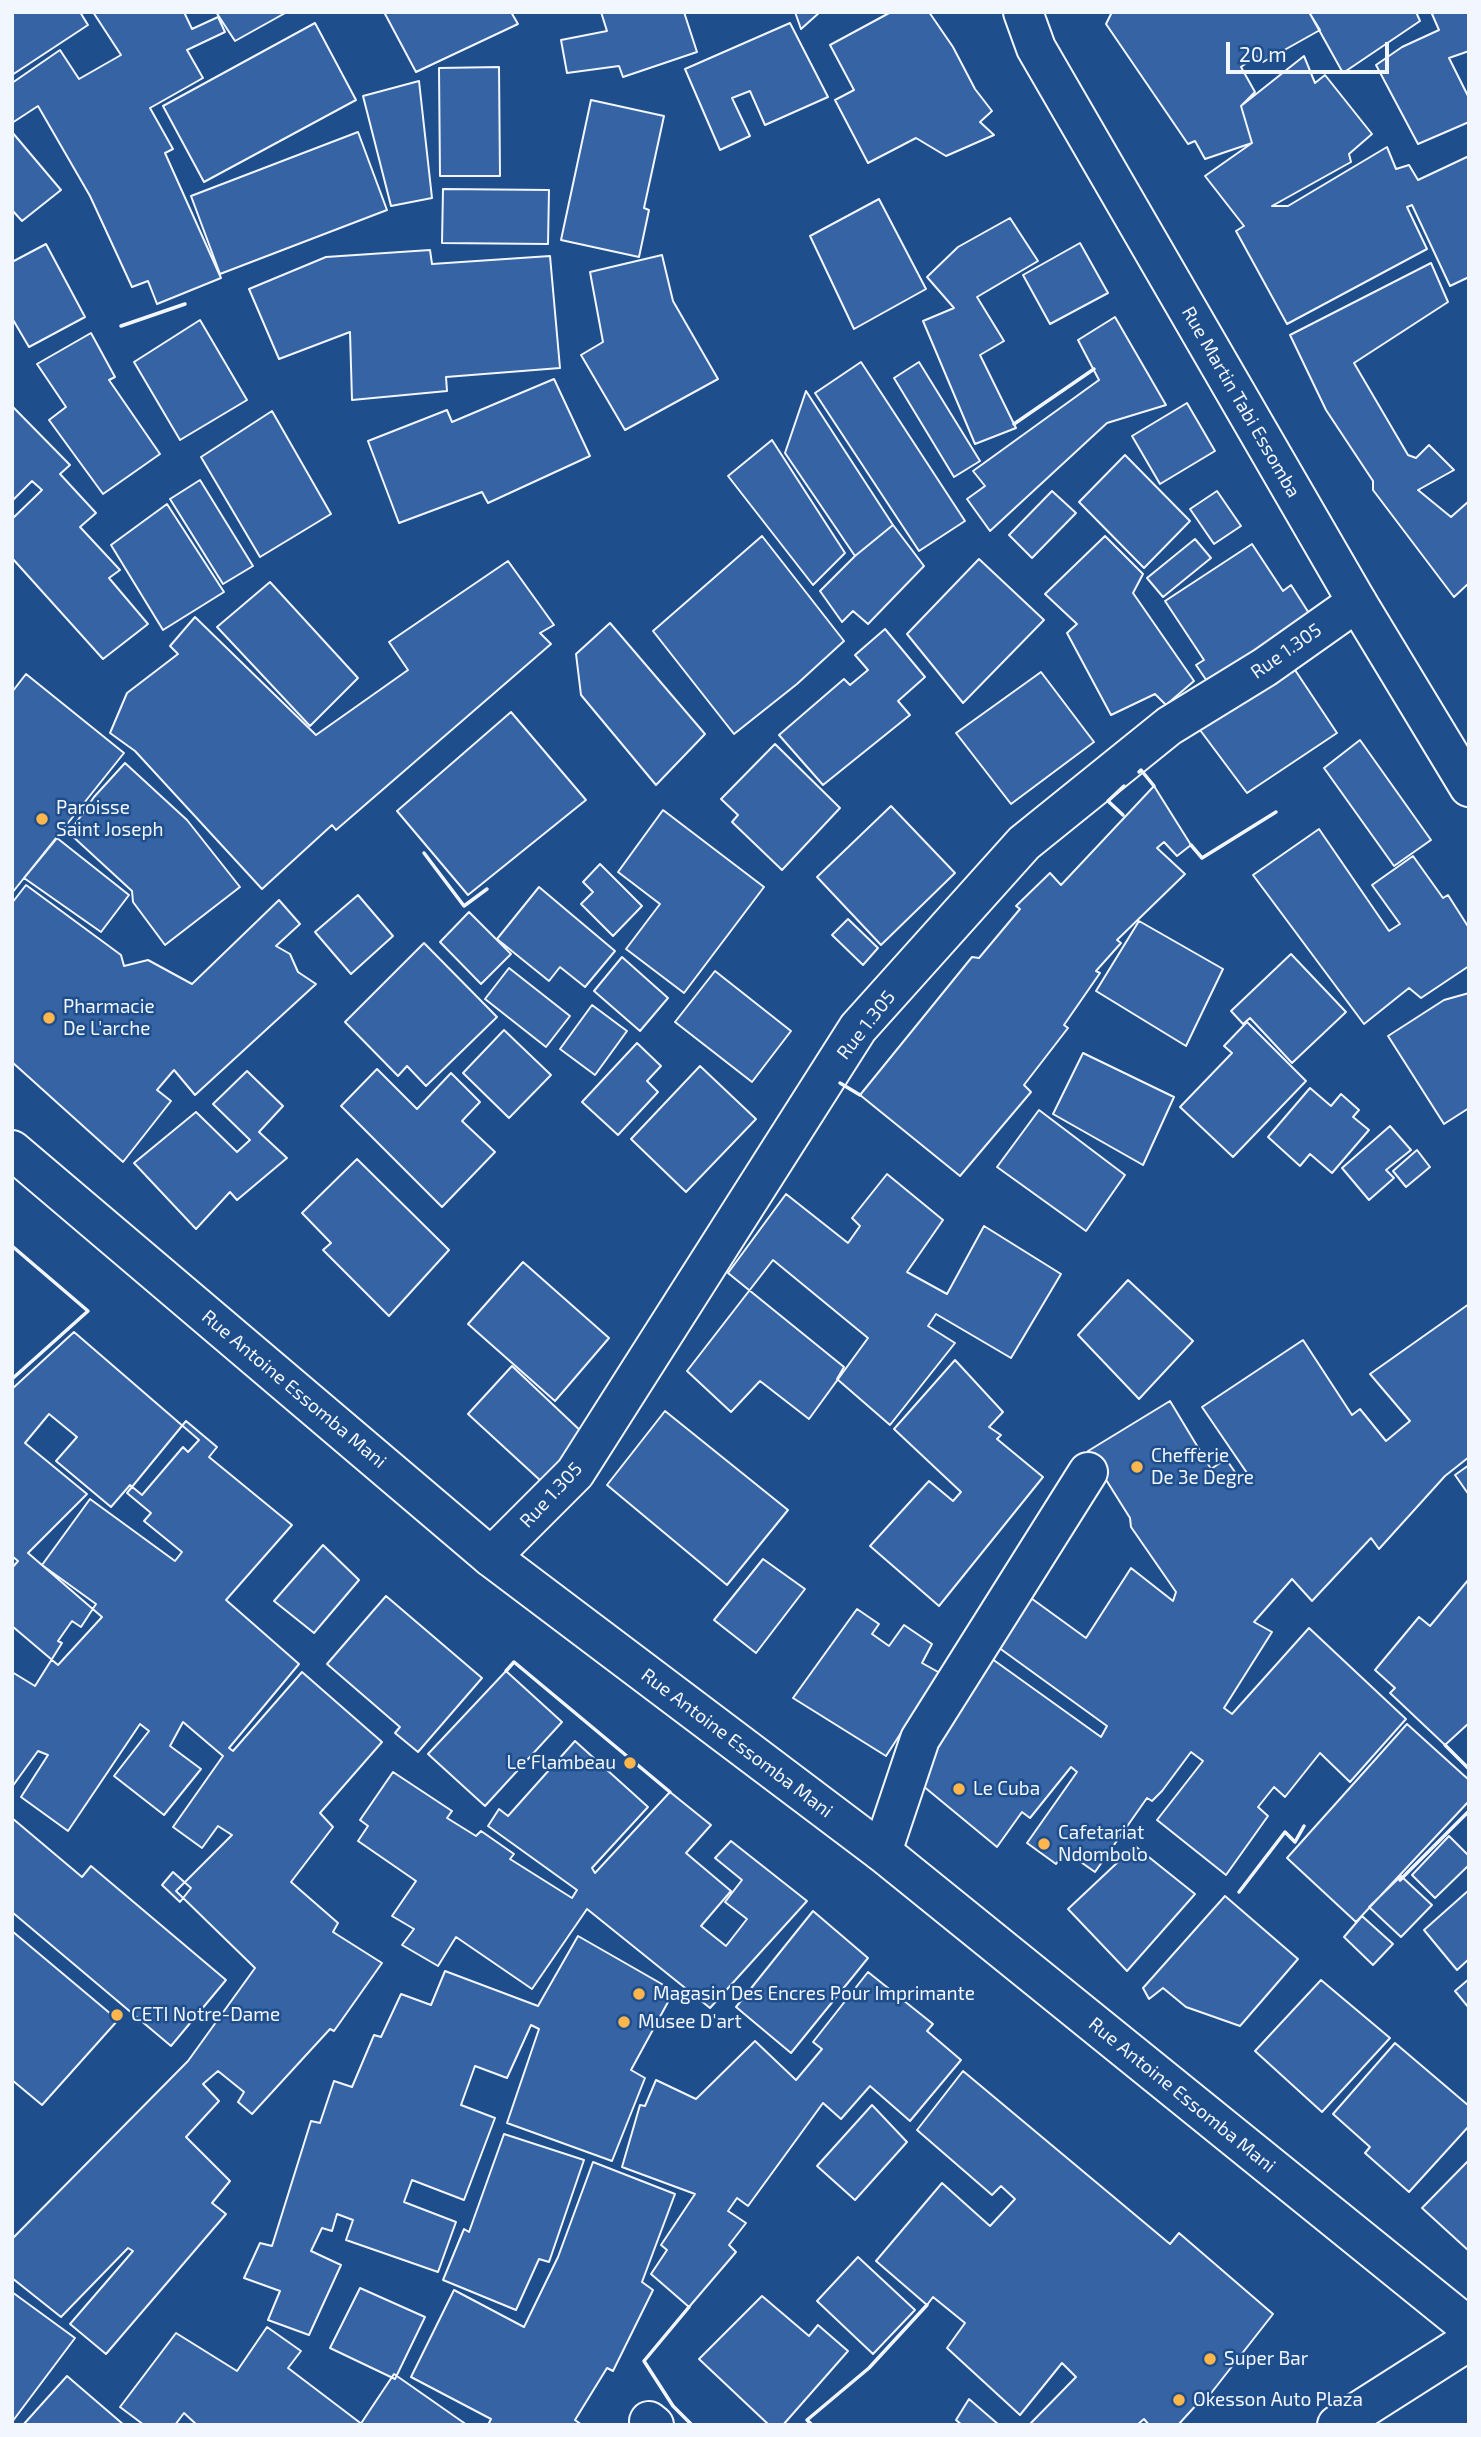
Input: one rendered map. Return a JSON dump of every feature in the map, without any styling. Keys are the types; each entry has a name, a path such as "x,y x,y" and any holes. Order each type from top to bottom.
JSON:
{"main road":[{"name":"Rue Martin Tabi Essomba","path":"1023,12 1036,48 1357,602 1469,787"},
{"name":"Rue 1.305","path":"491,1557 575,1473 858,1028 1024,843 1169,726 1265,667 1357,602"},
{"name":"Rue Antoine Essomba Mani","path":"12,1150 491,1557 882,1852 1469,2327"},
{"path":"882,1852 920,1739 1088,1472"},
{"path":"1337,2425 1469,2341"}],"building":[{"path":"12,12 80,12 88,25 12,75"},
{"path":"93,12 184,12 192,29 218,17 225,32 187,50 203,78 150,108 173,149 165,153 221,278 157,304 148,281 132,287 90,196 38,106 12,123 12,83 60,50 79,79 121,55"},
{"path":"216,12 287,12 235,41"},
{"path":"384,12 511,12 518,24 416,72"},
{"path":"601,12 684,12 697,52 623,77 619,66 567,73 561,40 607,31"},
{"path":"795,12 820,12 801,29"},
{"path":"891,12 929,12 953,47 975,89 992,111 980,122 994,135 946,156 916,138 868,163 835,100 854,90 830,45"},
{"path":"1112,12 1309,12 1320,30 1263,62 1256,56 1241,67 1255,92 1241,106 1252,143 1205,159 1195,141 1188,144 1106,24"},
{"path":"1309,12 1416,12 1420,21 1343,73"},
{"path":"1469,12 1469,51 1449,58 1469,98 1469,122 1418,144 1376,65 1402,47 1439,30 1432,14"},
{"path":"315,23 356,100 204,182 163,106"},
{"path":"790,23 828,97 765,125 750,91 732,98 750,136 720,150 685,69"},
{"path":"1304,56 1315,83 1325,75 1372,134 1349,154 1351,162 1272,206 1288,206 1387,147 1396,169 1409,165 1418,180 1469,156 1469,277 1450,286 1412,205 1407,207 1427,249 1287,324 1236,231 1244,226 1205,176 1252,143 1241,106"},
{"path":"499,67 500,176 440,176 439,68"},
{"path":"419,81 432,198 391,206 363,96"},
{"path":"591,100 664,116 644,208 649,210 639,257 561,240"},
{"path":"12,132 61,190 22,221 12,210"},
{"path":"358,132 387,210 220,274 191,196"},
{"path":"443,189 549,190 548,244 442,243"},
{"path":"879,199 926,289 854,329 810,236"},
{"path":"1010,218 1038,261 977,297 1004,341 980,355 1016,428 975,444 923,321 954,308 927,277 958,247"},
{"path":"1080,243 1108,293 1050,324 1023,275"},
{"path":"46,244 85,317 29,347 12,318 12,262"},
{"path":"430,250 432,264 550,256 560,368 446,377 447,391 352,400 350,332 279,359 249,289 326,257"},
{"path":"662,255 673,301 718,379 625,430 581,355 603,342 590,272"},
{"path":"1431,263 1448,302 1354,363 1408,455 1416,458 1429,445 1454,470 1418,490 1451,517 1469,501 1469,583 1454,597 1373,490 1373,481 1326,410 1290,335"},
{"path":"1115,317 1166,405 1107,423 990,531 967,499 985,486 973,471 1099,380 1078,340"},
{"path":"200,320 247,400 180,440 134,362"},
{"path":"91,333 115,377 109,380 160,454 103,494 49,420 66,407 37,364"},
{"path":"861,362 965,521 919,551 815,393"},
{"path":"919,362 980,461 954,477 894,378"},
{"path":"554,379 590,456 488,503 482,492 399,523 368,441 447,410 452,422"},
{"path":"806,391 893,525 855,556 785,453"},
{"path":"1187,403 1215,451 1160,484 1132,436"},
{"path":"12,406 70,465 60,474 96,513 80,527 120,570 109,578 148,624 103,659 12,558 12,519 42,490 32,481 12,501"},
{"path":"272,411 331,514 260,557 201,457"},
{"path":"772,440 845,553 813,585 728,476"},
{"path":"1125,455 1190,521 1144,568 1079,502"},
{"path":"200,480 253,566 223,584 170,499"},
{"path":"1052,491 1076,513 1032,558 1009,535"},
{"path":"1217,491 1241,526 1214,544 1190,509"},
{"path":"167,504 224,592 163,630 111,545"},
{"path":"893,525 924,566 868,624 853,611 842,622 820,591 855,556"},
{"path":"762,536 844,641 797,684 734,734 653,631"},
{"path":"1105,536 1143,574 1133,593 1194,681 1166,705 1155,694 1111,715 1067,633 1077,624 1045,594"},
{"path":"1195,539 1211,558 1163,597 1147,578"},
{"path":"1252,544 1283,591 1291,585 1314,621 1213,690 1196,665 1204,660 1165,601"},
{"path":"979,559 1044,620 963,703 907,634"},
{"path":"508,561 554,625 540,633 551,644 336,830 332,825 262,889 135,751 110,733 127,693 178,654 170,646 195,617 316,735 408,670 389,642"},
{"path":"270,582 358,678 310,726 217,627"},
{"path":"610,623 705,734 656,785 581,695 576,654"},
{"path":"885,629 925,677 898,701 910,715 823,785 779,735 844,679 850,685 868,670 855,655"},
{"path":"1293,667 1337,733 1247,793 1200,730"},
{"path":"1041,672 1094,742 1011,804 956,733"},
{"name":"Paroisse Saint Joseph","path":"26,674 124,753 12,893 12,692"},
{"path":"511,712 586,800 468,895 397,811"},
{"path":"1360,740 1431,840 1394,866 1324,768"},
{"path":"775,744 840,808 782,870 732,822 738,815 721,799"},
{"path":"125,763 187,820 240,887 165,945 133,902 132,891 69,833 94,797"},
{"path":"1154,786 1191,845 1177,856 1164,842 1157,848 1185,874 1117,940 1121,943 1096,971 1100,973 1064,1025 1068,1028 1024,1085 1031,1092 960,1176 860,1095 972,957 979,958 1020,909 1016,906 1050,873 1061,885"},
{"path":"891,806 955,873 881,945 817,877"},
{"path":"663,810 764,887 684,993 626,949 660,904 618,872"},
{"path":"1319,829 1389,931 1400,924 1372,885 1413,856 1443,898 1448,895 1469,928 1469,966 1421,998 1409,988 1364,1024 1253,875"},
{"path":"57,838 129,895 101,932 24,878"},
{"path":"600,864 642,906 613,936 581,904 593,892 583,882"},
{"path":"26,885 121,955 124,966 148,960 192,984 279,900 300,924 276,946 290,954 298,972 316,984 195,1095 174,1070 157,1090 171,1101 123,1162 12,1062 12,903"},
{"path":"539,887 615,951 585,987 560,967 549,981 497,939"},
{"path":"358,895 393,936 351,974 315,932"},
{"path":"469,912 511,954 481,984 440,942"},
{"path":"848,919 878,948 863,965 832,935"},
{"path":"1139,921 1223,969 1186,1046 1096,991"},
{"path":"424,943 497,1017 426,1086 407,1066 398,1076 345,1022"},
{"path":"1291,954 1346,1012 1292,1063 1250,1018 1243,1024 1231,1011"},
{"path":"622,957 668,998 640,1031 594,991"},
{"path":"509,968 570,1016 546,1047 485,999"},
{"path":"715,971 791,1031 752,1082 675,1022"},
{"path":"1469,993 1469,1108 1444,1124 1388,1036 1444,1000"},
{"path":"592,1005 627,1031 595,1075 560,1049"},
{"path":"1247,1022 1306,1081 1233,1157 1180,1107 1232,1053 1224,1046"},
{"path":"504,1030 551,1075 509,1118 463,1073"},
{"path":"637,1043 661,1066 647,1081 658,1092 618,1135 582,1102"},
{"path":"1083,1053 1174,1097 1143,1165 1053,1114"},
{"path":"700,1066 756,1119 686,1192 631,1139"},
{"path":"377,1069 417,1109 451,1073 480,1102 462,1121 495,1152 442,1207 341,1106"},
{"path":"247,1071 283,1106 259,1132 287,1158 237,1200 230,1192 196,1229 134,1163 196,1112 237,1152 250,1140 213,1104"},
{"path":"1310,1088 1331,1106 1341,1094 1359,1110 1353,1117 1369,1130 1332,1173 1310,1154 1300,1166 1268,1137"},
{"path":"1039,1110 1125,1175 1086,1231 997,1167"},
{"path":"1390,1126 1411,1150 1386,1170 1394,1178 1369,1200 1342,1168"},
{"path":"1417,1150 1430,1167 1406,1187 1393,1171"},
{"path":"357,1159 449,1250 389,1316 323,1250 331,1243 302,1213"},
{"path":"887,1174 943,1220 907,1272 947,1294 984,1226 1061,1274 1011,1358 936,1314 928,1326 955,1343 890,1425 837,1379 844,1367 728,1273 786,1194 848,1243 860,1226 852,1218"},
{"path":"773,1260 868,1338 809,1419 760,1381 731,1412 687,1371"},
{"path":"523,1262 609,1338 555,1401 468,1324"},
{"path":"1128,1280 1193,1341 1139,1399 1078,1335"},
{"path":"1469,1304 1469,1457 1445,1476 1379,1549 1371,1538 1312,1601 1292,1579 1254,1622 1272,1632 1224,1708 1232,1714 1309,1628 1406,1719 1350,1782 1320,1753 1285,1797 1274,1787 1258,1807 1268,1816 1226,1875 1157,1820 1203,1761 1191,1752 1162,1791 1152,1801 1147,1798 1095,1872 1065,1851 1056,1864 1027,1843 1077,1772 1071,1767 1030,1818 1022,1812 997,1847 911,1776 988,1656 1101,1737 1107,1726 991,1642 1024,1593 1086,1638 1131,1568 1173,1601 1176,1592 1131,1527 1130,1518 1088,1451 1170,1401 1211,1469 1226,1459 1239,1478 1247,1473 1202,1407 1303,1340 1352,1415 1360,1409 1386,1441 1410,1421 1370,1374"},
{"path":"74,1332 199,1440 188,1452 183,1447 142,1495 130,1485 111,1507 56,1461 77,1437 49,1414 25,1443 87,1494 28,1553 102,1617 58,1665 12,1626 12,1568 18,1561 12,1556 12,1389"},
{"path":"955,1360 1003,1412 989,1427 1001,1435 997,1439 1043,1477 939,1606 870,1546 929,1481 953,1501 961,1492 894,1429"},
{"path":"512,1366 585,1435 542,1482 468,1414"},
{"path":"665,1411 788,1510 727,1585 607,1485"},
{"path":"186,1421 217,1447 209,1457 292,1525 226,1600 299,1664 229,1748 233,1751 302,1672 382,1742 320,1813 333,1827 291,1882 338,1923 333,1932 382,1963 334,2031 330,2029 252,2114 238,2102 244,2092 218,2071 203,2084 219,2101 186,2137 230,2181 212,2203 226,2214 106,2354 70,2324 133,2251 128,2248 61,2317 12,2278 12,2239 188,2061 255,1968 176,1891 232,1835 218,1826 202,1848 173,1827 223,1756 183,1722 170,1746 201,1769 164,1815 114,1776 149,1731 140,1724 68,1831 21,1797 48,1755 38,1751 12,1787 12,1672 35,1686 62,1643 58,1641 72,1621 81,1627 96,1604 42,1565 90,1499 175,1561 182,1552 144,1521 151,1513 127,1493"},
{"path":"1469,1465 1469,1495 1455,1475"},
{"path":"323,1545 359,1580 314,1633 274,1601"},
{"path":"763,1559 805,1589 756,1653 714,1620"},
{"path":"1469,1579 1469,1723 1445,1745 1390,1693 1395,1688 1375,1670 1419,1617 1430,1626"},
{"path":"386,1596 482,1678 418,1752 395,1733 400,1727 327,1664"},
{"path":"857,1609 879,1624 872,1634 889,1646 904,1625 932,1644 922,1663 940,1673 886,1756 793,1698"},
{"path":"506,1671 562,1722 485,1806 428,1754"},
{"path":"1407,1724 1469,1780 1469,1801 1356,1922 1287,1858"},
{"path":"575,1741 648,1807 592,1868 595,1873 670,1792 711,1825 686,1853 731,1891 701,1926 726,1946 747,1919 725,1902 742,1880 715,1858 731,1841 807,1901 710,2008 587,1909 532,1989 456,1937 438,1966 402,1945 414,1929 392,1916 416,1881 358,1841 368,1826 360,1820 393,1772 452,1811 447,1818 476,1836 481,1831 514,1854 510,1859 572,1898 577,1890 488,1826 499,1809 508,1816"},
{"path":"12,1818 82,1877 91,1866 226,1980 171,2046 12,1912"},
{"path":"1449,1836 1469,1856 1469,1865 1435,1898 1412,1875"},
{"path":"1135,1846 1195,1894 1127,1971 1068,1909"},
{"path":"173,1872 191,1888 180,1902 162,1885"},
{"path":"1401,1876 1432,1905 1401,1937 1369,1907"},
{"path":"1469,1890 1469,1959 1457,1970 1424,1930"},
{"path":"1225,1896 1298,1959 1240,2026 1186,2007 1163,1988 1149,1999 1143,1988"},
{"path":"813,1911 868,1958 791,2053 736,2007"},
{"path":"1362,1916 1393,1944 1373,1965 1344,1937"},
{"path":"12,1931 118,2020 42,2105 12,2080"},
{"path":"578,1936 674,1991 631,2070 645,2078 612,2161 507,2123 539,2029 531,2025 507,2078 475,2066 461,2105 495,2118 464,2200 412,2180 404,2202 456,2222 438,2272 346,2240 353,2220 337,2214 332,2231 322,2228 311,2251 341,2265 309,2335 268,2320 280,2291 244,2278 260,2243 272,2246 311,2121 320,2123 334,2081 352,2087 374,2035 381,2037 401,1994 431,2005 445,1971 538,2006"},
{"path":"868,1972 933,2024 927,2031 961,2060 910,2121 870,2086 841,2119 823,2103 748,2206 737,2198 728,2211 746,2223 729,2245 736,2252 689,2307 651,2274 667,2250 661,2245 695,2194 622,2167 640,2105 645,2106 656,2080 696,2099 755,2041 796,2080 822,2049 813,2042"},
{"path":"1469,1979 1469,2008 1455,1991"},
{"path":"1321,1980 1390,2038 1322,2112 1255,2051"},
{"path":"1395,2043 1469,2106 1469,2126 1409,2192 1365,2153 1370,2147 1333,2114"},
{"path":"963,2071 1170,2244 1179,2233 1273,2314 1201,2406 1199,2402 1178,2425 1149,2425 1144,2419 1137,2425 1029,2425 1076,2377 1062,2363 1020,2415 947,2348 965,2323 933,2297 927,2305 876,2261 942,2183 990,2226 1015,2199 1001,2186 992,2195 917,2130"},
{"path":"872,2105 907,2142 855,2200 817,2166"},
{"path":"504,2134 584,2160 549,2262 539,2259 516,2310 443,2280 464,2229 469,2232"},
{"path":"1469,2160 1469,2251 1422,2208"},
{"path":"593,2162 675,2194 642,2282 653,2290 613,2371 607,2368 575,2420 582,2425 488,2425 491,2419 411,2377 454,2290 524,2327 558,2257"},
{"path":"858,2257 915,2310 873,2354 817,2301"},
{"path":"360,2288 425,2317 395,2379 330,2348"},
{"path":"12,2292 75,2338 12,2422"},
{"path":"762,2296 809,2336 818,2325 848,2351 783,2425 769,2425 699,2359"},
{"path":"267,2327 301,2351 288,2368 363,2425 197,2425 184,2413 175,2425 144,2425 120,2407 176,2333 237,2371"},
{"path":"394,2374 467,2425 360,2425"},
{"path":"67,2376 124,2425 23,2425"},
{"path":"969,2399 999,2425 962,2425 956,2420"}],"wall":[{"path":"121,326 185,304"},
{"path":"1014,424 1094,369"},
{"path":"1139,772 1141,770 1154,786"},
{"path":"1123,815 1108,801 1124,786"},
{"path":"1191,845 1202,858 1276,812"},
{"path":"424,853 464,906 487,889"},
{"path":"840,1083 860,1095"},
{"path":"12,1246 88,1311 12,1379"},
{"path":"506,1671 514,1662 670,1792"},
{"path":"1445,1745 1469,1769"},
{"path":"1400,1880 1469,1811"},
{"path":"1239,1892 1285,1832 1295,1842 1304,1826"},
{"path":"812,2425 807,2420 869,2368 927,2305"},
{"path":"689,2307 644,2361 673,2406 692,2425"}],"place":[{"name":"Paroisse Saint Joseph","path":"42,819"},
{"name":"Pharmacie De L'arche","path":"49,1018"},
{"name":"Chefferie De 3e Degre","path":"1137,1467"},
{"name":"Le Flambeau","path":"630,1763"},
{"name":"Le Cuba","path":"959,1789"},
{"name":"Cafetariat Ndombolo","path":"1044,1844"},
{"name":"Magasin Des Encres Pour Imprimante","path":"639,1994"},
{"name":"CETI Notre-Dame","path":"117,2015"},
{"name":"Musee D'art","path":"624,2022"},
{"name":"Super Bar","path":"1210,2359"},
{"name":"Okesson Auto Plaza","path":"1179,2400"}]}
